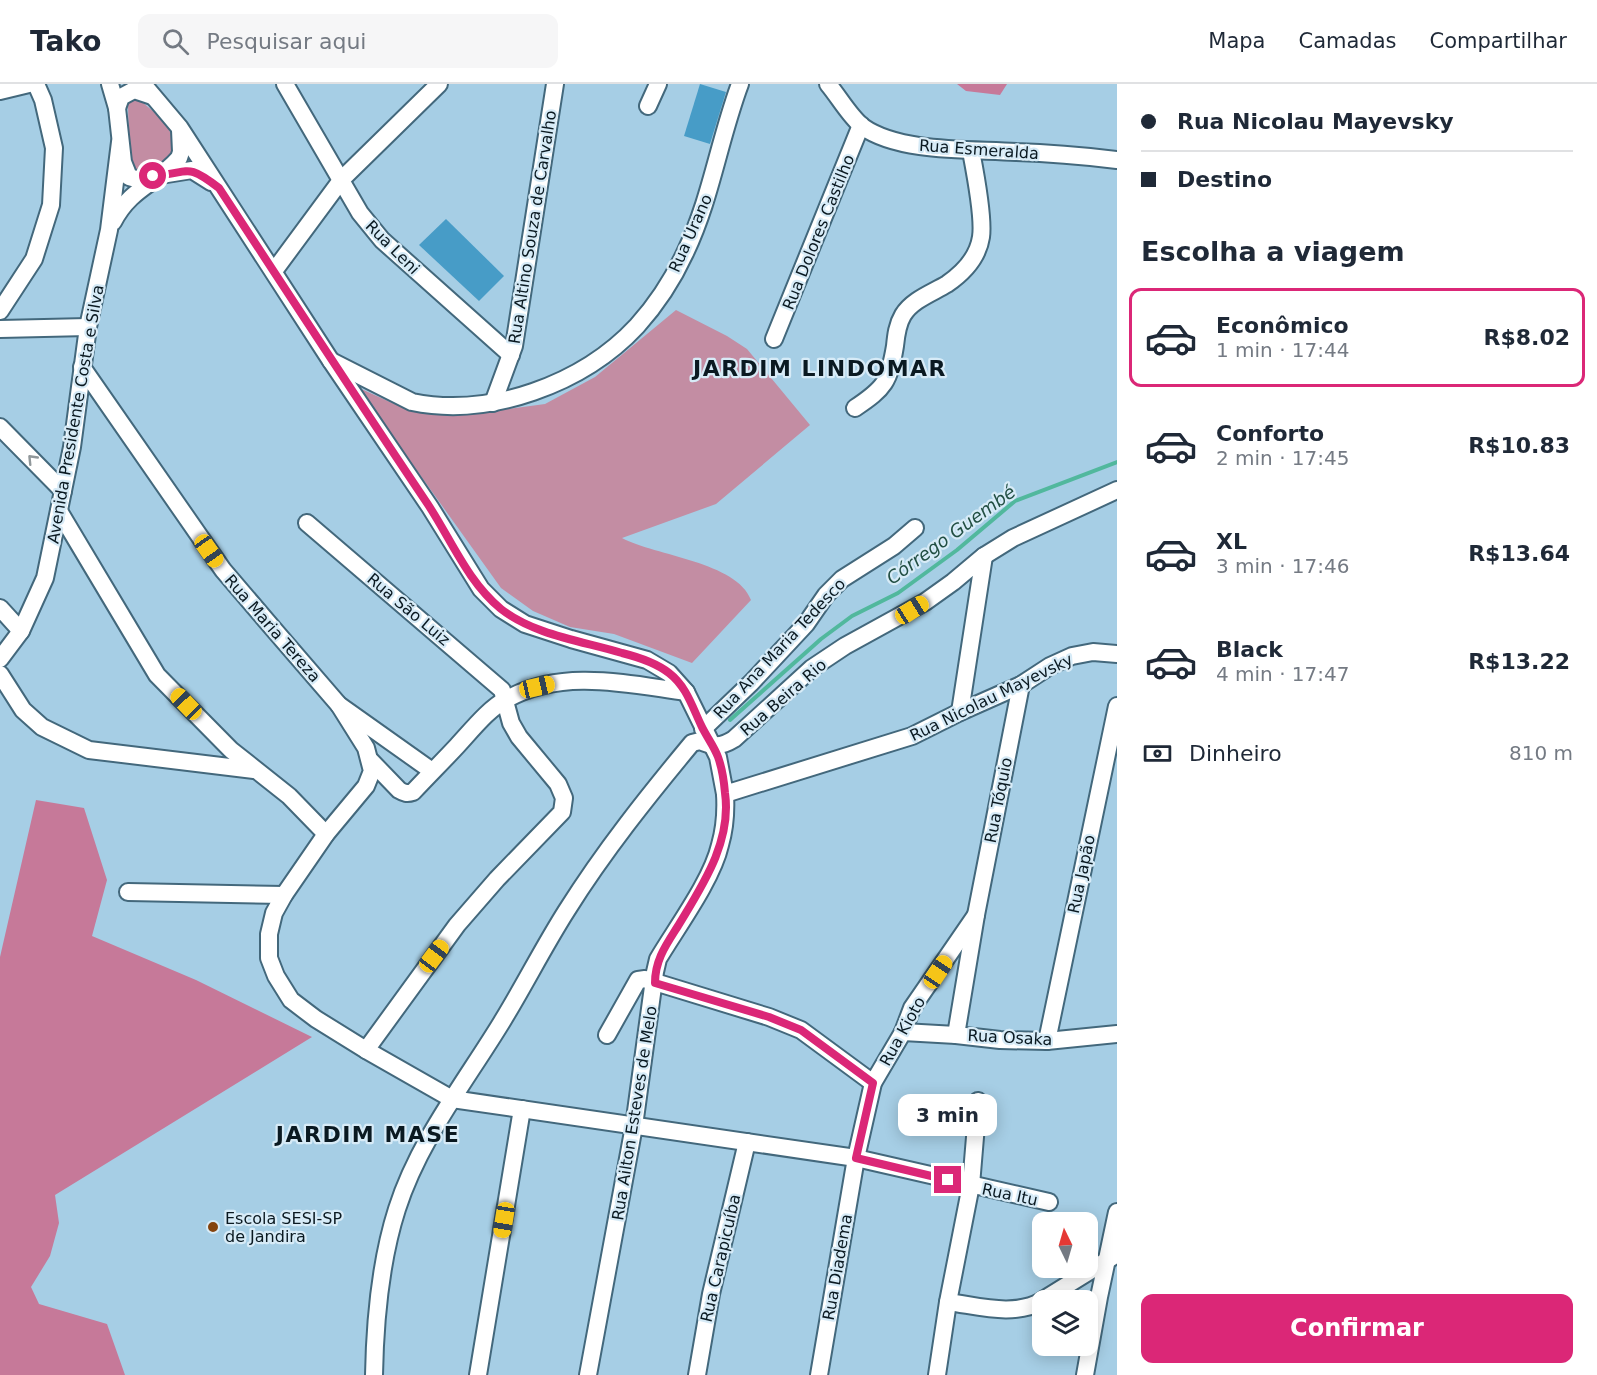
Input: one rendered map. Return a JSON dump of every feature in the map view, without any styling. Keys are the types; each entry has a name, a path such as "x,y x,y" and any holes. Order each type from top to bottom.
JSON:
{"street":[{"path":"0,91 29,84"},
{"path":"0,311 34,259 51,205 54,148 43,100 36,84"},
{"name":"Avenida Presidente Costa e Silva","path":"110,84 117,108 123,162 129,177 136,180 159,176"},
{"name":"Rua Leni","path":"285,84 360,213 382,240 511,355"},
{"path":"417,84 426,99"},
{"path":"274,271 342,179 439,84"},
{"name":"Rua Altino Souza de Carvalho","path":"493,403 511,355 518,326 555,84"},
{"path":"648,106 658,84"},
{"name":"Rua Urano","path":"331,361 412,402 425,404 493,403 526,396 583,368 610,350 637,326 664,290 684,254 712,181 732,104 740,84"},
{"name":"Rua Esmeralda","path":"828,84 861,125 876,135 893,140 926,147 1044,153 1117,160"},
{"path":"117,108 121,97 134,90 147,90 169,113 331,361 430,507 481,589 501,609 525,624 647,660 669,673 686,692 718,757 725,794"},
{"name":"Rua Dolores Castilho","path":"774,339 861,125"},
{"path":"159,176 179,158 180,128"},
{"name":"Avenida Presidente Costa e Silva","path":"0,659 21,631 45,578 72,447 88,327 109,230 120,142"},
{"path":"855,408 875,395 889,376 900,321 905,312 911,305 949,282 967,267 977,252 981,236 971,151"},
{"path":"159,176 192,170 219,188"},
{"name":"Avenida Presidente Costa e Silva","path":"109,230 122,206 130,197 159,176"},
{"path":"0,329 88,327"},
{"name":"Rua Maria Tereza","path":"82,367 222,570 339,705 432,771"},
{"path":"0,427 63,491"},
{"name":"Rua Beira Rio","path":"452,1099 504,1019 567,909 609,848 692,743 700,741 712,747 724,745 734,739 812,668 845,646 926,602 984,556 1013,538 1117,490"},
{"path":"59,511 157,675 231,750 289,796 326,834"},
{"name":"Rua São Luiz","path":"307,523 494,682 502,690 506,699"},
{"name":"Rua Ana Maria Tedesco","path":"703,729 751,683 806,624 826,595 842,579 894,546 915,528"},
{"path":"960,712 984,556"},
{"path":"0,608 21,631"},
{"name":"Rua Nicolau Mayevsky","path":"725,794 912,736 1021,685 1050,666 1072,656 1093,652 1117,654"},
{"path":"0,674 23,710 42,727 89,750 255,770"},
{"path":"371,761 404,793 413,792 478,724 506,699 537,687 567,680 614,682 686,692"},
{"name":"Rua Tóquio","path":"956,1035 975,915 1021,685"},
{"path":"366,1050 457,925 497,879 562,812 564,798 558,784 519,737 511,723 506,699"},
{"path":"339,705 366,748 372,771 366,786 326,834 274,913 269,934 269,958 276,976 291,1000 316,1019 366,1050 452,1099 415,1162 397,1209 384,1258 375,1339 374,1375"},
{"name":"Rua Japão","path":"1047,1041 1117,706"},
{"name":"Rua Ailton Esteves de Melo","path":"588,1375 634,1126 658,959 717,855 724,820 725,794"},
{"path":"128,892 284,895"},
{"name":"Rua Kioto","path":"856,1158 873,1083 903,1032 912,1008 975,915"},
{"path":"607,1035 638,980 645,979 769,1017 801,1030 873,1083"},
{"name":"Rua Osaka","path":"903,1032 1000,1040 1047,1041 1117,1034"},
{"name":"Rua Itu","path":"452,1099 856,1158 1049,1202"},
{"path":"937,1375 948,1302 971,1185 978,1101"},
{"path":"478,1375 522,1109"},
{"name":"Rua Carapicuíba","path":"697,1375 711,1294 747,1142"},
{"name":"Rua Diadema","path":"819,1375 856,1158"},
{"path":"1085,1375 1099,1297 1113,1257 1117,1212"},
{"path":"1060,1290 1113,1257"},
{"path":"948,1302 1013,1311 1032,1307"}],"shaded area":[{"path":"957,84 1007,84 1000,95 966,91"},
{"path":"137,98 166,125 171,134 173,151 169,161 133,172 129,147 128,105 130,99"},
{"path":"676,310 747,349 810,425 716,504 622,538 713,568 743,587 751,600 692,663 614,634 570,627 533,611 501,588 357,387 401,407 442,414 493,411 545,404 595,377"},
{"path":"36,800 84,808 107,880 92,936 196,980 312,1037 55,1195 59,1223 50,1256 31,1287 39,1304 107,1324 125,1375 0,1375 0,957"}],"building":[{"path":"700,84 726,92 710,144 684,136"},
{"path":"446,219 504,276 479,301 419,245"}],"waterway":[{"name":"Córrego Guembé","path":"730,720 821,639 852,616 898,593 957,550 1015,501 1117,462"}],"place":[{"name":"Escola SESI-SP de Jandira","path":"213,1227"}],"district":[{"name":"JARDIM LINDOMAR","path":"820,368"},
{"name":"JARDIM MASE","path":"368,1134"}],"route":[{"path":"153,176 192,170 219,188 331,361 430,507 466,568 481,589 501,609 525,624 647,660 669,673 686,692 718,757 726,809 717,855 696,896 658,959 655,983 769,1017 801,1030 873,1083 856,1158 948,1180"}]}
